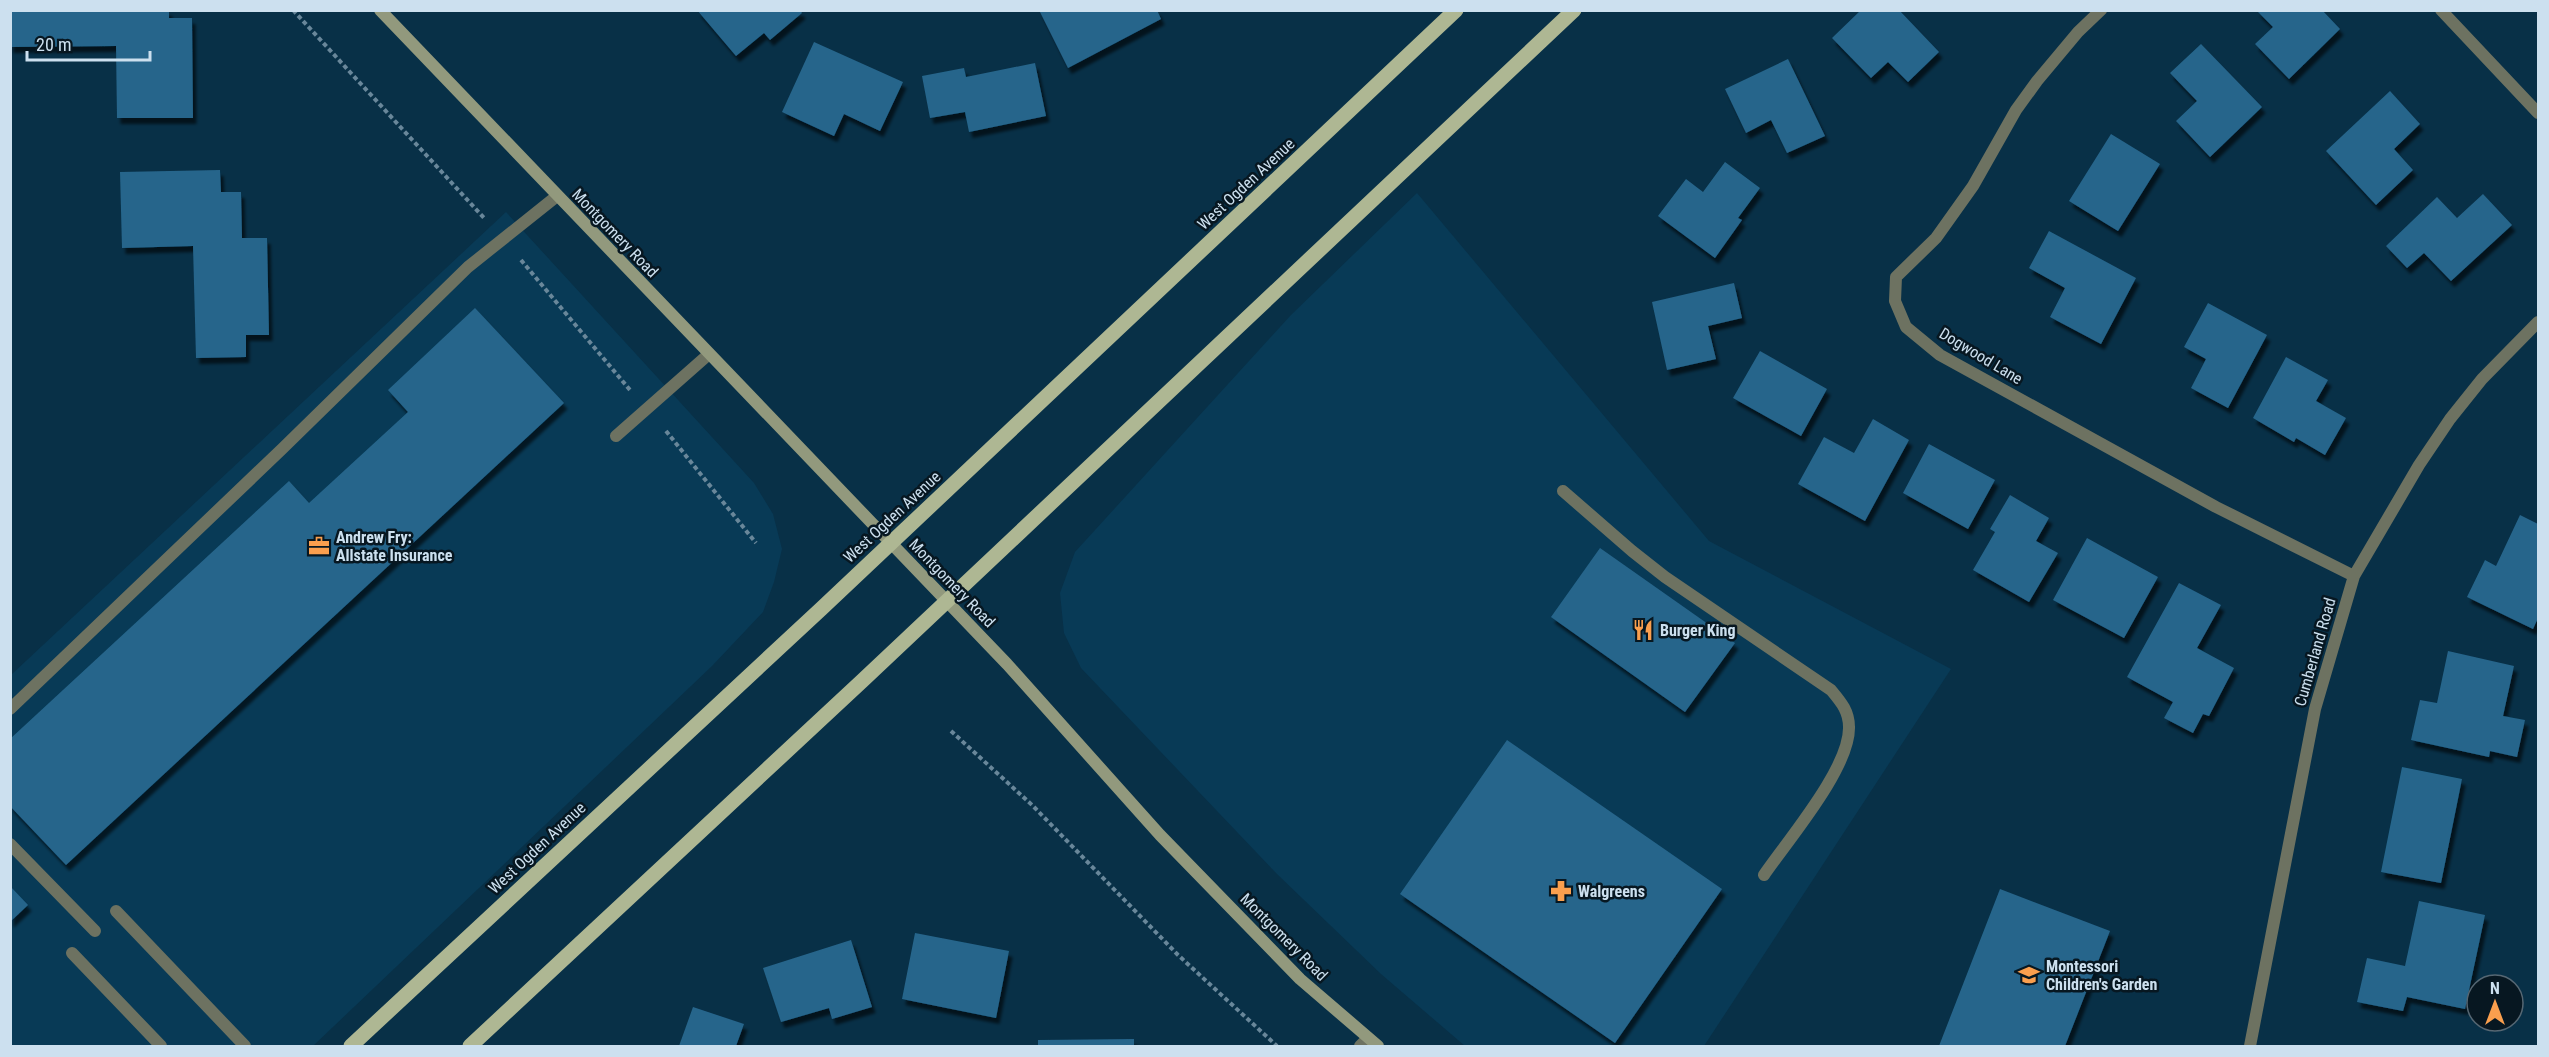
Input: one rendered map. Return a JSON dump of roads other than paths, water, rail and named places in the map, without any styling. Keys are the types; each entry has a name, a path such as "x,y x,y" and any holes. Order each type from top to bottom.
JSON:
{"main road":[{"name":"West Ogden Avenue","path":"351,1047 891,543 1456,10"},
{"path":"470,1047 1574,10"}],"street":[{"name":"Montgomery Road","path":"380,10 1007,664 1160,836 1300,979 1368,1044"},
{"name":"Dogwood Lane","path":"2101,10 2078,32 2037,81 2016,110 1973,186 1942,229 1896,277 1894,301 1906,327 1940,355 2216,507 2354,576"},
{"path":"2441,10 2538,113"},
{"path":"10,708 282,449 468,267 557,196"},
{"name":"Cumberland Road","path":"2250,1047 2315,709 2354,576 2419,465 2450,419 2482,379 2538,322"},
{"path":"616,436 708,354"},
{"path":"1563,491 1632,551 1832,690 1845,707 1849,726 1847,748 1832,778 1764,875"},
{"path":"10,844 95,931"},
{"path":"116,911 245,1047"},
{"path":"72,953 161,1047"}],"place":[{"name":"Andrew Fry: Allstate Insurance","path":"319,546"},
{"name":"Burger King","path":"1643,630"},
{"name":"Walgreens","path":"1561,891"},
{"name":"Montessori Children's Garden","path":"2029,975"}]}
